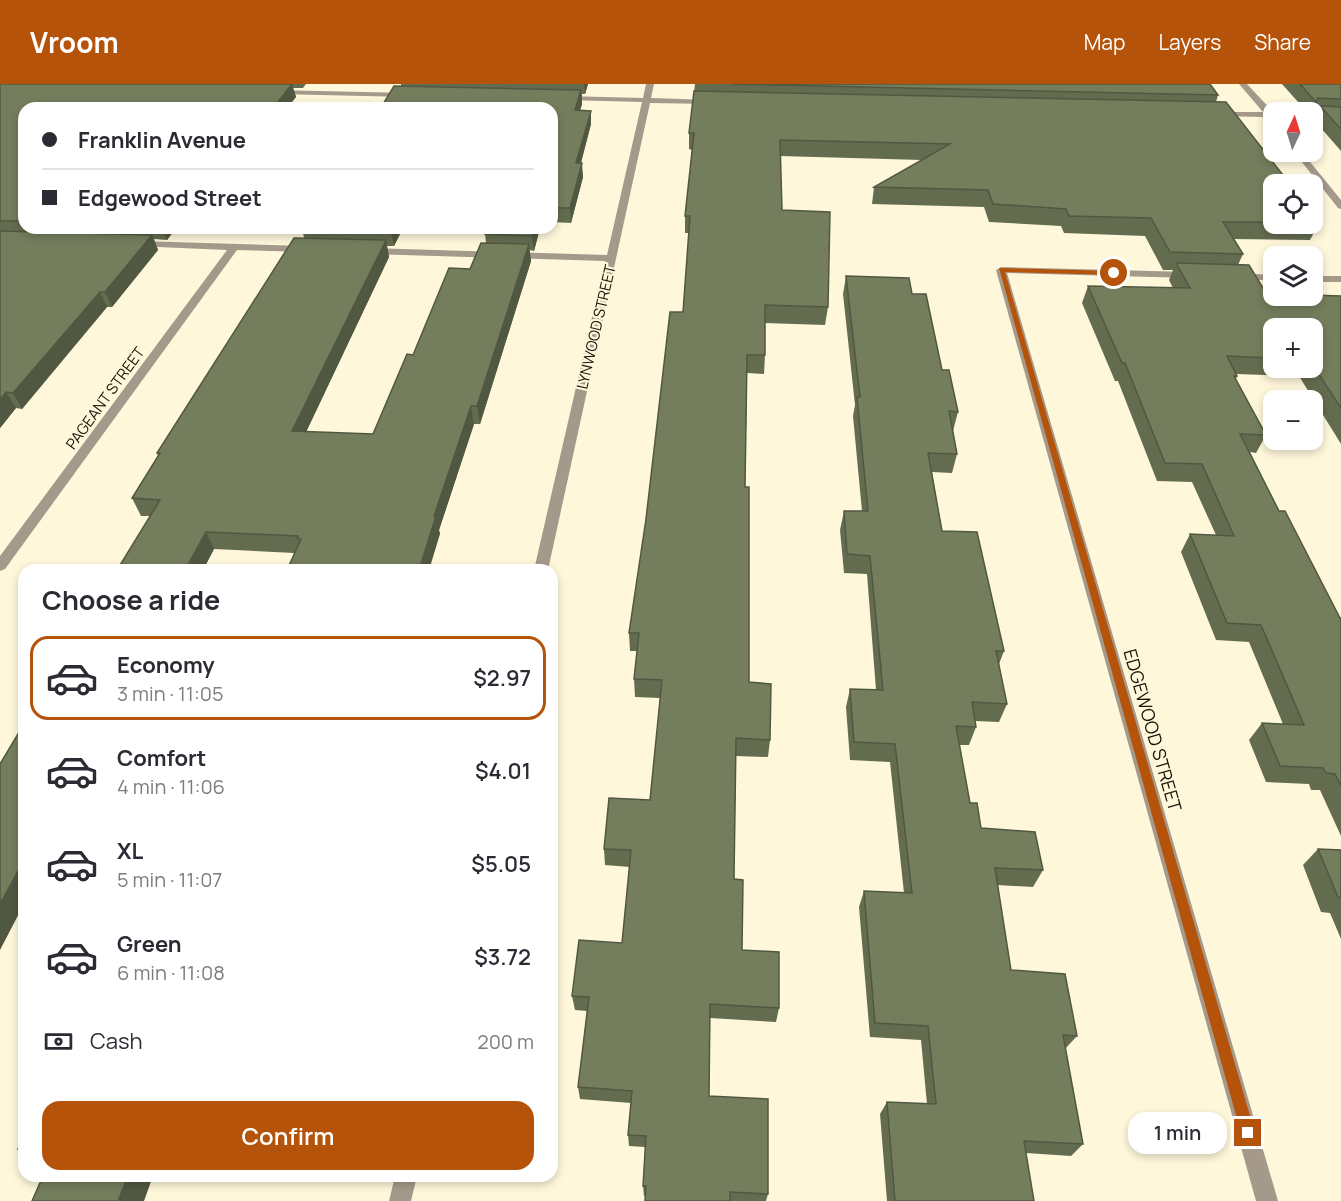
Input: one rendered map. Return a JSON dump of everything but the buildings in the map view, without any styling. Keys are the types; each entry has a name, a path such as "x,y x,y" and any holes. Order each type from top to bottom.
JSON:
{"street":[{"path":"346,93 353,84"},
{"name":"LYNWOOD STREET","path":"542,564 650,84"},
{"path":"1244,84 1263,106"},
{"path":"263,92 416,95"},
{"path":"554,98 718,102"},
{"path":"1209,114 1263,117"},
{"path":"1323,116 1341,117"},
{"path":"1306,162 1341,206"},
{"path":"129,244 316,249"},
{"name":"PAGEANT STREET","path":"0,566 234,247"},
{"path":"363,251 611,258"},
{"name":"EDGEWOOD STREET","path":"1202,275 1001,270 1267,1201"},
{"path":"1226,276 1263,278"},
{"path":"1323,279 1341,279"},
{"path":"400,1201 405,1182"}],"route":[{"path":"1114,273 1001,270 1248,1133"}]}
